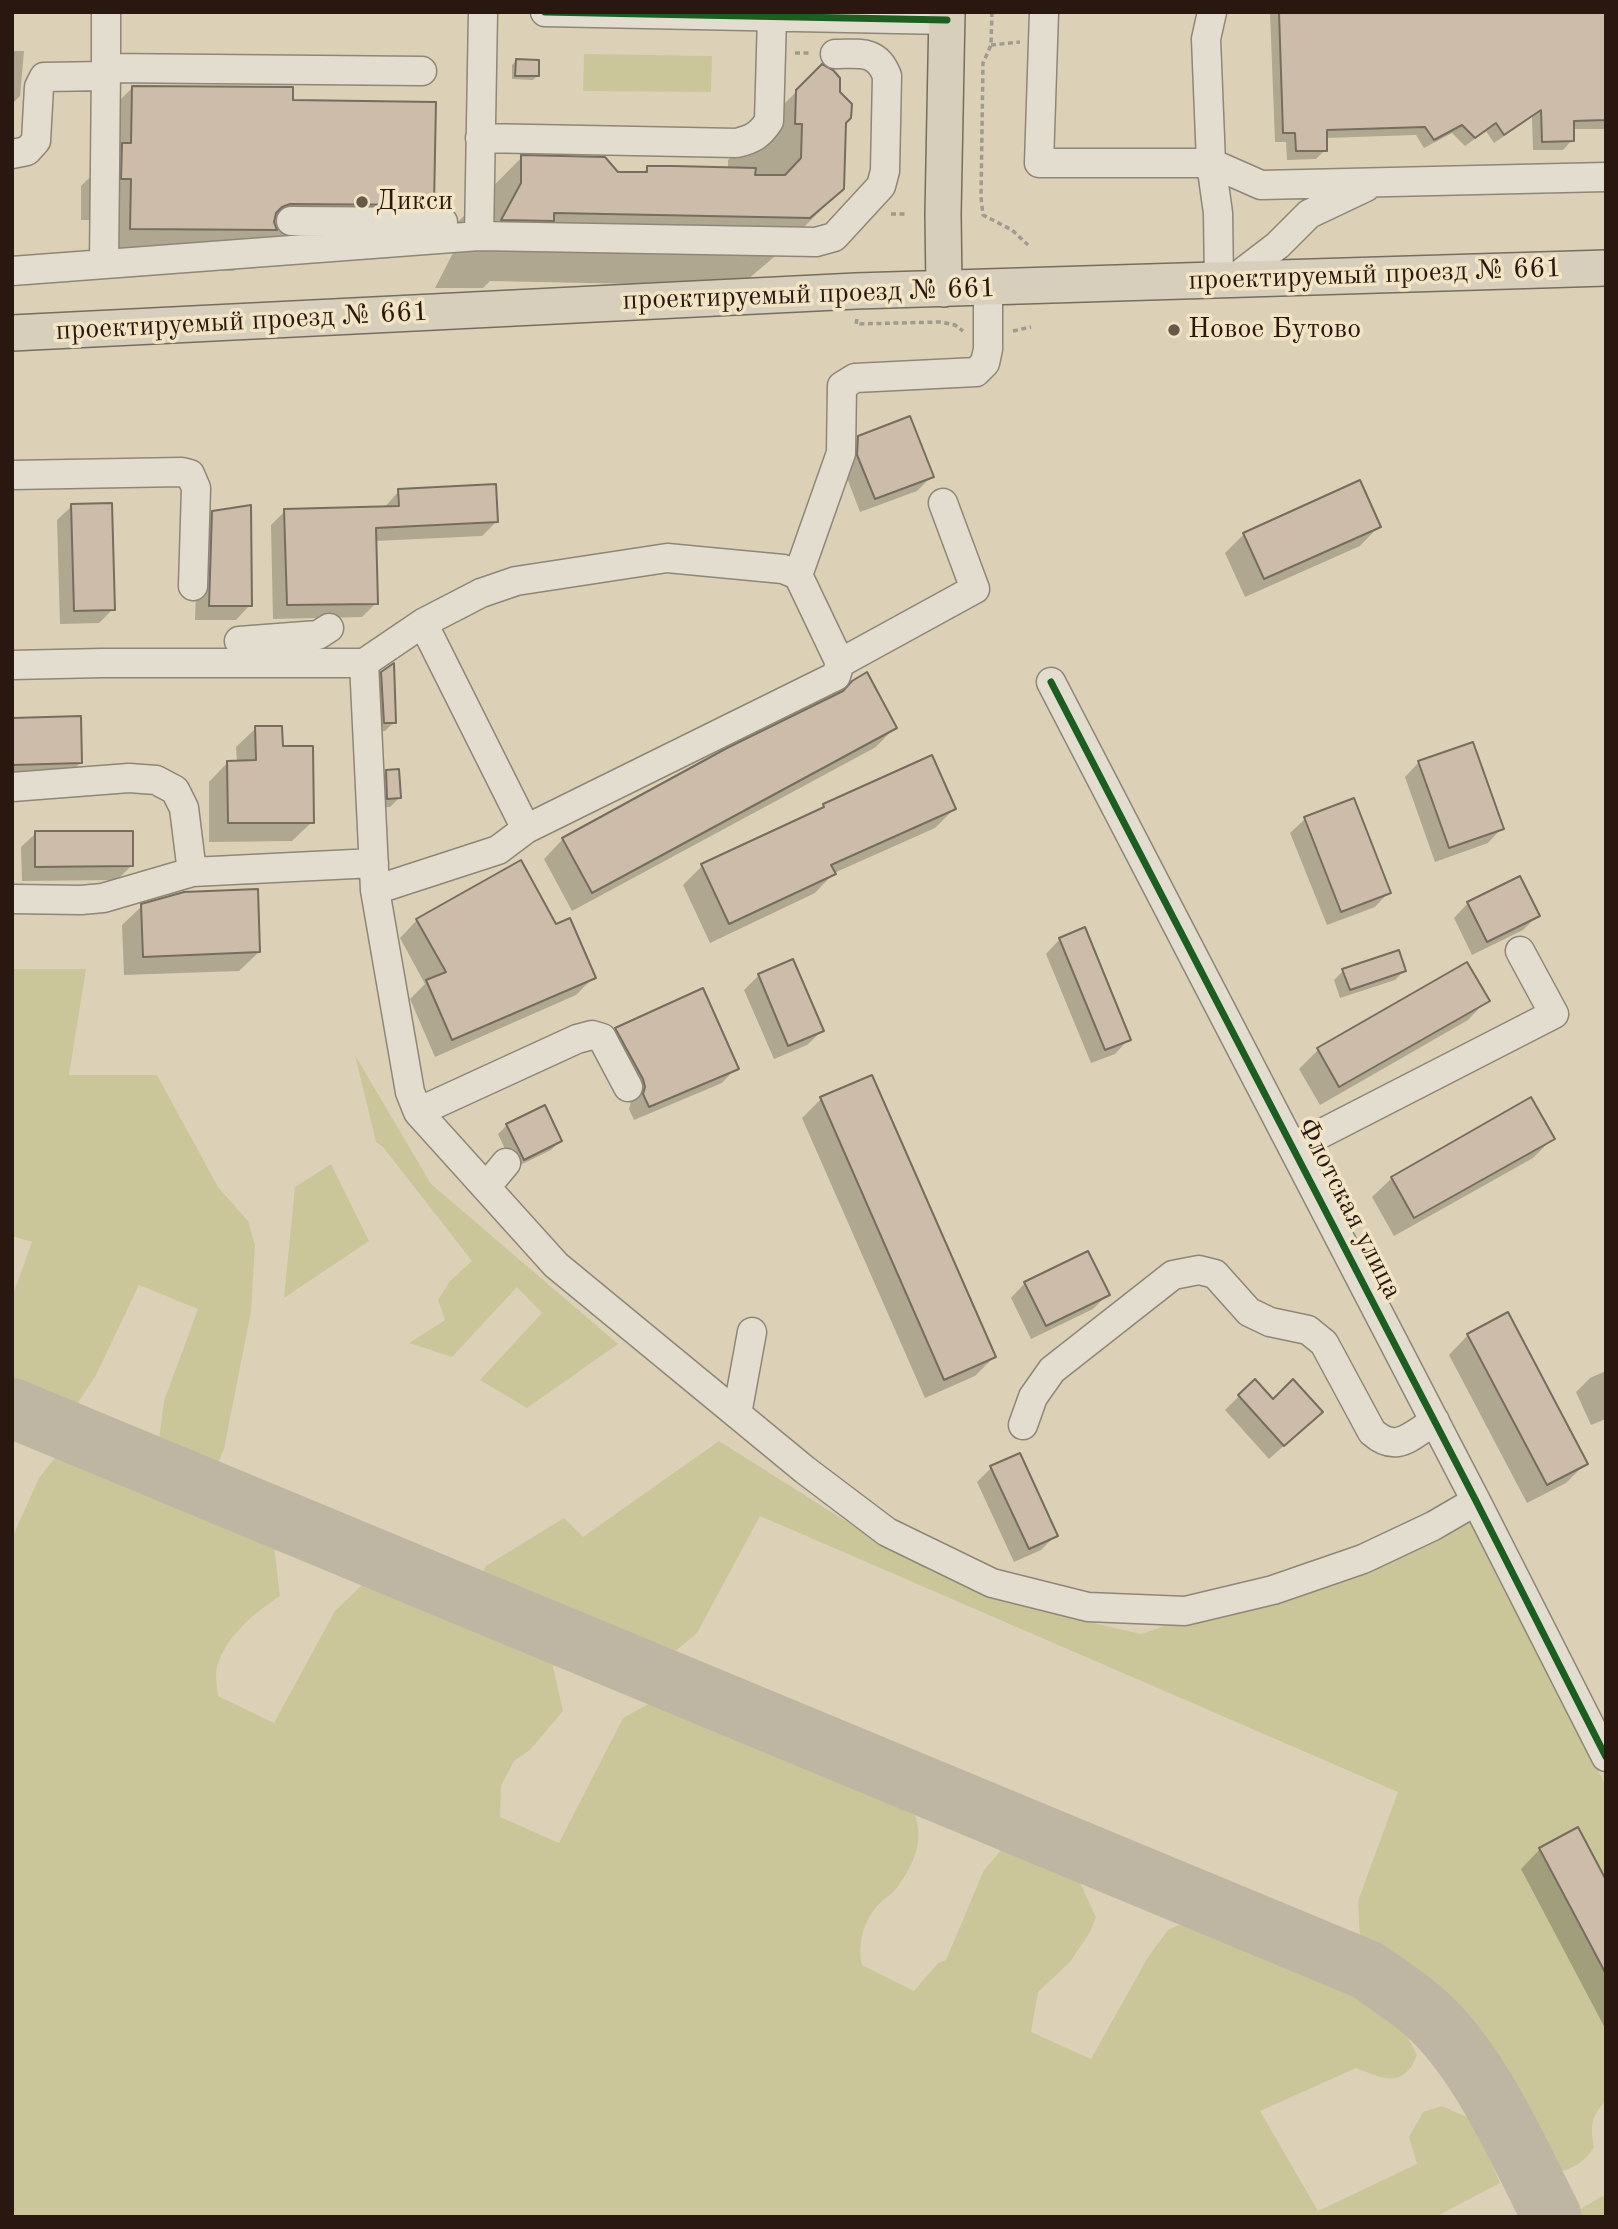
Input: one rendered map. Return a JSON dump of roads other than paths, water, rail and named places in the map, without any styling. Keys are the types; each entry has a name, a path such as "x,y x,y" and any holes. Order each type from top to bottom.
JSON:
{"main road":[{"path":"944,289 947,16"},
{"name":"проектируемый проезд № 661","path":"12,333 832,292 1606,268"}],"street":[{"path":"104,264 106,12"},
{"path":"479,229 483,12"},
{"path":"545,12 772,17 947,16"},
{"path":"1212,12 1206,39 1210,163 1225,281 1278,245 1309,214 1375,182"},
{"path":"1040,16 1039,163 1210,163 1261,185 1606,177"},
{"path":"481,138 737,143 753,139 763,131 769,121 772,17"},
{"path":"291,221 816,242 828,240 878,191 885,171 887,76 883,65 873,56 835,54"},
{"path":"12,154 27,152 36,141 39,87 44,77 106,72 422,71"},
{"path":"12,271 479,229"},
{"path":"797,575 841,453 842,386 846,381 855,378 976,372 985,363 988,349 988,287"},
{"path":"12,475 190,474 196,488 193,586"},
{"path":"840,663 975,589 943,503"},
{"path":"12,900 103,898 192,872 374,876 498,850 526,829 836,676 840,663 797,575 783,569 667,558 516,581 481,593 423,623 364,663 239,641"},
{"path":"423,623 526,829"},
{"path":"12,665 318,635 329,628"},
{"path":"364,663 374,876 410,1092 418,1112 556,1265 805,1470 887,1532 992,1583 1088,1607 1185,1611 1273,1590 1363,1559 1433,1526 1476,1501"},
{"name":"Флотская улица","path":"1051,682 1435,1421 1606,1758"},
{"path":"12,787 129,778 156,780 175,790 184,808 192,872"},
{"path":"1293,1148 1554,1014 1520,951"},
{"path":"418,1112 592,1035 603,1038 628,1087"},
{"path":"486,1187 506,1163"},
{"path":"1023,1425 1033,1396 1052,1370 1173,1275 1199,1270 1216,1274 1249,1312 1270,1322 1308,1330 1324,1343 1372,1432 1384,1443 1396,1444 1435,1421"},
{"path":"737,1414 752,1332"}],"place":[{"name":"Дикси","path":"362,202"},
{"name":"Новое Бутово","path":"1174,330"}]}
